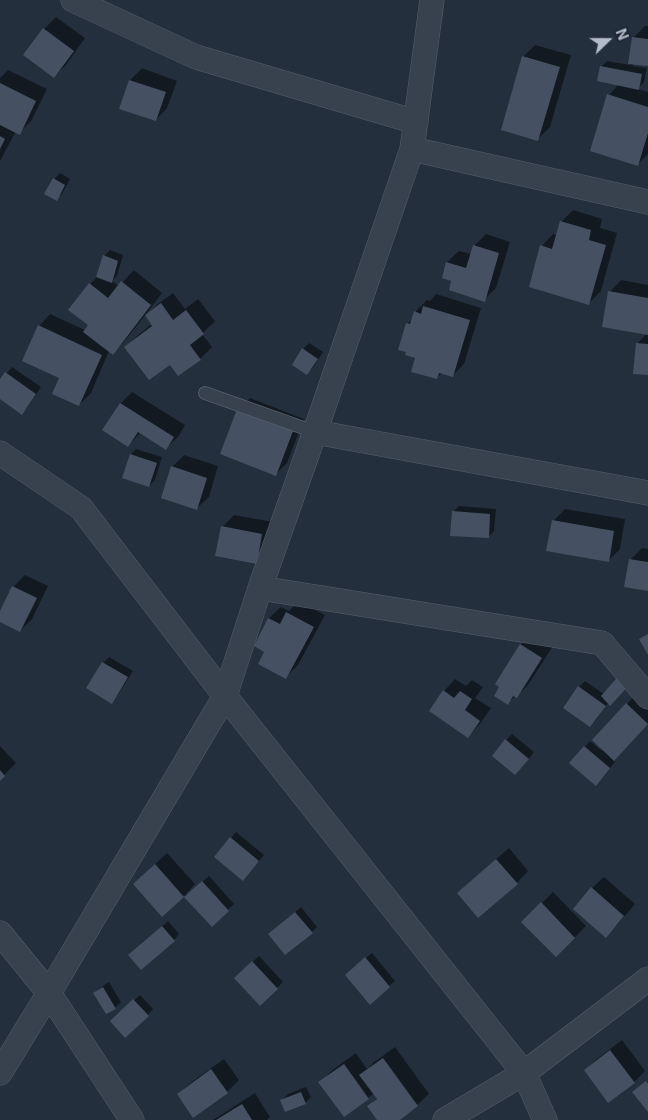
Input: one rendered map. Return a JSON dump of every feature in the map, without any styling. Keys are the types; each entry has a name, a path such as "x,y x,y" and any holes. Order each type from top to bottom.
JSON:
{"street":[{"path":"73,0 196,57 416,122"},
{"path":"0,1073 225,696 260,588 412,149 432,0"},
{"path":"412,149 648,202"},
{"path":"315,432 648,493"},
{"path":"0,453 81,508 225,696 524,1073 545,1120"},
{"path":"260,588 602,643 648,697"},
{"path":"0,933 49,993 132,1120"},
{"path":"445,1120 524,1073 648,980"}],"lane":[{"path":"205,393 315,432"}],"building":[{"path":"43,28 74,51 54,78 23,55"},
{"path":"632,37 648,39 648,66 628,64"},
{"path":"522,56 560,67 538,141 501,130"},
{"path":"600,66 642,74 639,90 597,81"},
{"path":"129,80 166,92 156,121 119,109"},
{"path":"0,83 36,101 20,135 0,125"},
{"path":"607,94 648,107 648,133 638,166 590,151"},
{"path":"0,136 5,139 0,149"},
{"path":"53,178 65,185 57,201 44,194"},
{"path":"560,221 591,230 589,240 606,245 589,305 529,287 540,245 552,249"},
{"path":"473,245 499,253 485,302 449,290 451,281 442,278 446,262 466,268"},
{"path":"103,255 118,261 112,283 96,277"},
{"path":"121,281 151,305 113,355 83,332 88,325 68,310 89,283 108,298"},
{"path":"608,291 648,298 648,335 602,327"},
{"path":"161,303 173,320 186,310 204,334 190,345 201,360 178,376 170,365 149,380 124,347 152,326 145,315"},
{"path":"423,306 470,320 453,377 439,373 437,379 411,372 415,358 405,355 406,352 398,350 406,323 410,324 414,311 421,314"},
{"path":"38,325 102,355 79,406 52,394 59,378 22,361"},
{"path":"636,343 648,344 648,375 633,374"},
{"path":"302,348 318,359 307,375 292,365"},
{"path":"5,372 36,394 22,415 0,399 0,379"},
{"path":"120,403 174,437 166,450 138,432 128,447 102,430"},
{"path":"237,409 293,431 276,476 220,454"},
{"path":"130,454 157,463 149,487 122,478"},
{"path":"171,466 207,478 197,510 161,498"},
{"path":"452,511 490,514 489,538 450,536"},
{"path":"552,520 614,531 609,562 546,551"},
{"path":"221,526 262,534 257,564 215,556"},
{"path":"629,559 648,562 648,591 624,587"},
{"path":"12,586 37,598 20,632 0,622 0,611"},
{"path":"286,612 314,627 286,679 258,664 264,652 254,646 268,618 280,624"},
{"path":"648,634 648,655 639,639"},
{"path":"520,644 542,658 517,698 513,696 508,705 494,696 499,687 495,684"},
{"path":"102,662 128,677 112,704 86,688"},
{"path":"622,672 632,682 610,706 601,696"},
{"path":"578,686 606,706 590,727 563,708"},
{"path":"443,690 454,698 460,691 472,699 465,710 480,721 468,738 429,711"},
{"path":"626,703 648,724 614,761 592,740"},
{"path":"505,739 529,759 515,775 492,756"},
{"path":"584,746 610,768 596,786 569,763"},
{"path":"0,770 5,776 0,781"},
{"path":"230,837 259,861 243,881 214,857"},
{"path":"496,859 518,884 478,918 457,893"},
{"path":"155,864 184,897 162,917 133,884"},
{"path":"202,881 229,911 212,927 184,897"},
{"path":"591,887 624,916 606,938 573,909"},
{"path":"541,902 575,938 556,957 521,922"},
{"path":"295,912 313,933 285,955 268,934"},
{"path":"162,926 175,941 141,970 128,955"},
{"path":"365,957 390,987 370,1005 345,975"},
{"path":"252,961 278,989 260,1006 234,978"},
{"path":"103,987 116,1009 106,1014 93,993"},
{"path":"133,999 149,1016 125,1038 110,1021"},
{"path":"610,1050 635,1083 608,1103 584,1070"},
{"path":"383,1058 418,1106 400,1120 377,1120 367,1106 377,1099 359,1075"},
{"path":"344,1064 369,1099 344,1117 318,1082"},
{"path":"211,1069 228,1093 193,1118 177,1094"},
{"path":"646,1081 648,1084 648,1112 632,1092"},
{"path":"301,1092 306,1104 285,1112 280,1100"},
{"path":"242,1104 252,1120 216,1120"}]}
